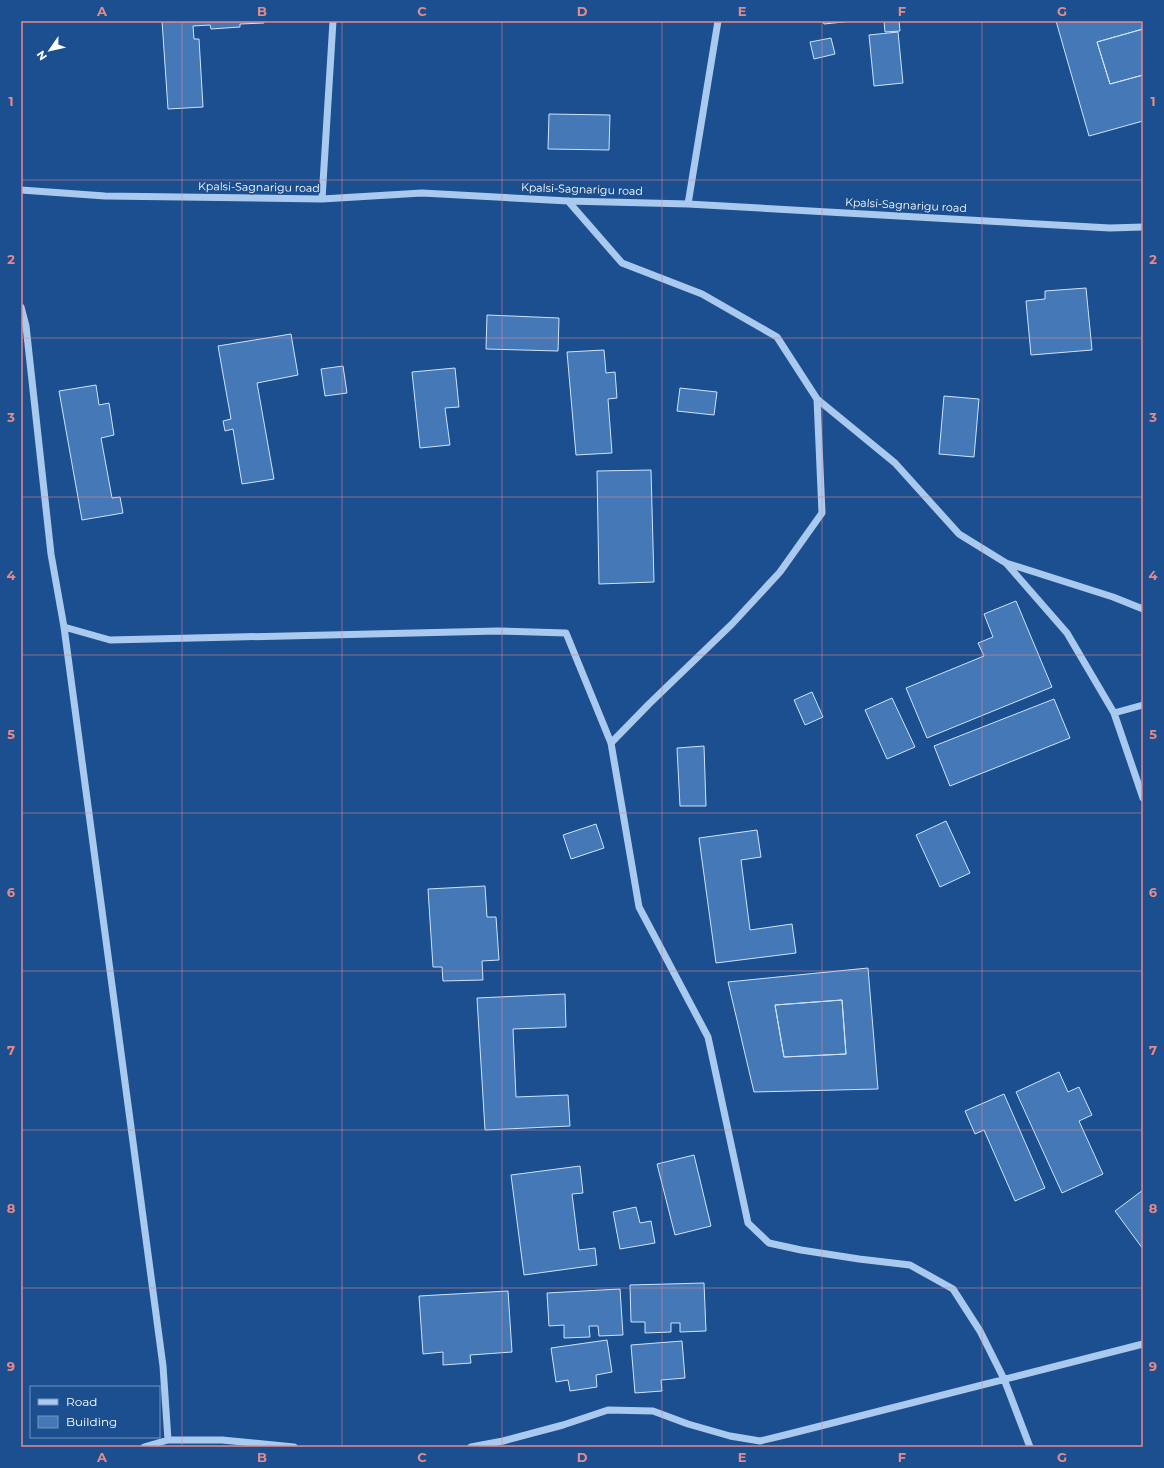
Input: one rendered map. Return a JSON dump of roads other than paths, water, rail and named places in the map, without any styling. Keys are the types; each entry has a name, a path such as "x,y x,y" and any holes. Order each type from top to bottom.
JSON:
{"street":[{"path":"322,200 333,21"},
{"path":"688,204 718,21"},
{"name":"Kpalsi-Sagnarigu road","path":"21,190 105,196 322,200 422,193 568,201 688,204 1102,228 1143,228"},
{"path":"568,201 622,263 702,294 777,337 817,399 895,463 959,534 1006,563 1113,597 1143,609"},
{"path":"21,307 26,326 52,554 64,627 162,1359 168,1440"},
{"path":"611,743 648,704 732,624 780,572 822,513 817,399"},
{"path":"1006,563 1067,633 1114,713 1143,798"},
{"path":"64,627 110,640 498,631 566,633 611,743 639,907 708,1036 748,1223 769,1243 845,1257 910,1265 952,1289 980,1331 1004,1379 1030,1447"},
{"path":"1114,713 1143,705"},
{"path":"471,1447 503,1441 608,1410 653,1410 688,1424 730,1436 760,1441 1143,1344"},
{"path":"144,1447 168,1440 222,1440 294,1447"}]}
